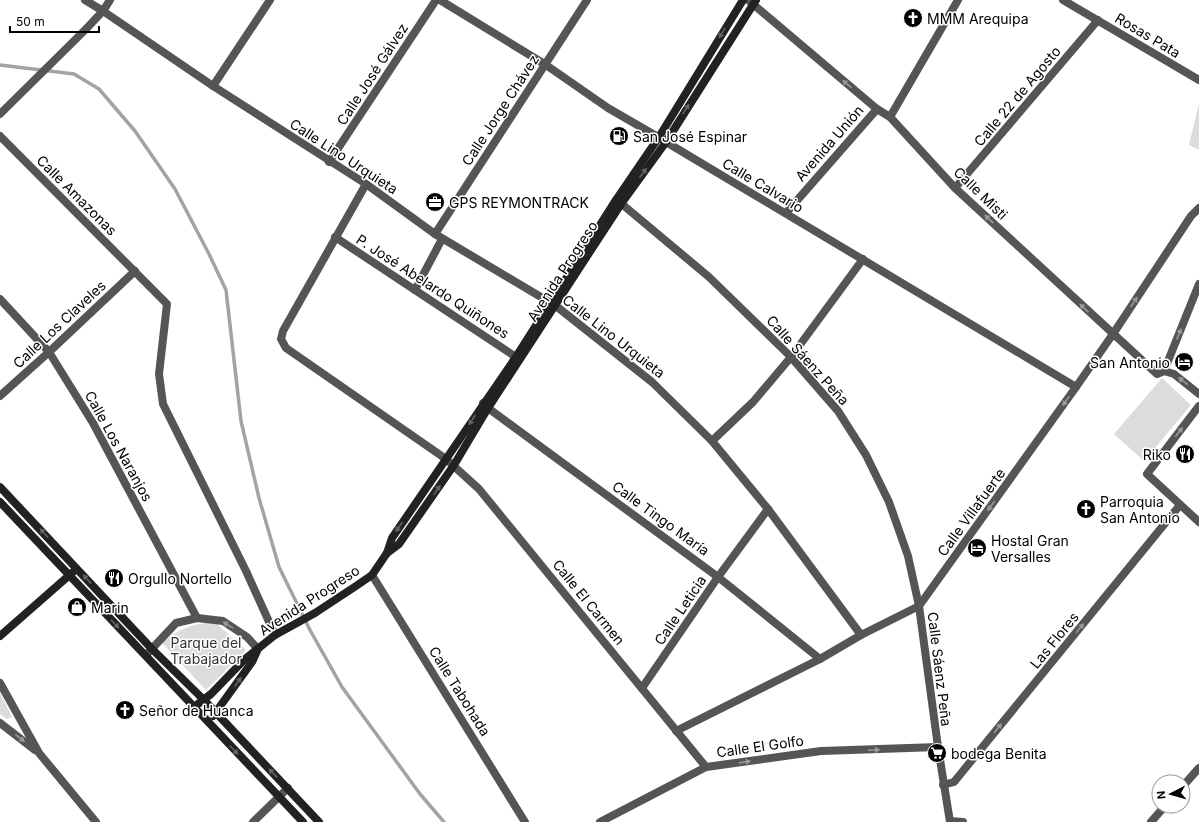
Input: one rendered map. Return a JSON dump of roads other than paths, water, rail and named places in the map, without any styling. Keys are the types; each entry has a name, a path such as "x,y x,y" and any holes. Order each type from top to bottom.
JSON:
{"main road":[{"name":"Avenida Progreso","path":"662,140 743,0"},
{"name":"Avenida Progreso","path":"194,707 204,700 245,659 277,634 315,613 372,575 387,553 392,538 446,459 486,405 618,202 662,140 752,1"},
{"name":"Avenida Progreso","path":"387,553 399,544 454,465 486,405 552,304"},
{"path":"0,486 152,649 204,700 319,822"},
{"path":"0,502 303,822"},
{"path":"0,636 69,576 76,568"},
{"name":"Avenida Progreso","path":"208,721 216,713 252,662 258,649"}],"street":[{"name":"Calle Lino Urquieta","path":"85,0 329,162 366,184 442,239 552,304 652,382 712,441 768,509 861,636"},
{"path":"1,113 85,30 103,11 110,0"},
{"path":"213,86 270,0"},
{"name":"Calle José Gálvez","path":"329,162 436,0"},
{"name":"Calle Calvario","path":"440,0 546,65 608,108 1076,387"},
{"name":"Calle Jorge Chávez","path":"435,234 587,0"},
{"path":"890,117 958,0"},
{"name":"Rosas Pata","path":"1063,0 1199,80"},
{"name":"Calle Misti","path":"752,1 877,109 890,117 955,188 1157,374 1164,371 1174,374 1199,394"},
{"name":"Calle 22 de Agosto","path":"955,188 1098,20"},
{"name":"Avenida Unión","path":"786,213 877,109"},
{"name":"Calle Amazonas","path":"0,136 167,304 159,374 163,404 277,634"},
{"path":"335,237 366,184"},
{"name":"Calle Sáenz Peña","path":"618,202 709,277 791,357 838,411 866,455 889,502 908,556 919,606 943,784 950,822"},
{"name":"Calle Villafuerte","path":"676,731 820,659 919,606 1076,387 1191,216 1199,208"},
{"name":"P. José Abelardo Quiñones","path":"335,237 516,357"},
{"name":"Calle El Carmen","path":"335,237 283,331 281,339 286,348 446,459 479,489 706,767"},
{"path":"415,290 442,239"},
{"path":"712,441 753,402 791,357 864,260"},
{"name":"Calle Los Claveles","path":"0,396 135,271"},
{"path":"1164,371 1199,284"},
{"name":"Calle Los Naranjos","path":"0,299 49,352 93,423 197,618"},
{"name":"Calle Tingo María","path":"486,405 718,577 820,659"},
{"path":"1199,406 1147,474 1199,522"},
{"name":"Las Flores","path":"943,784 954,782 1180,505"},
{"name":"Calle Leticia","path":"642,688 718,577 768,509"},
{"name":"Calle Tabohada","path":"372,575 525,822"},
{"path":"146,656 176,623 197,618 223,621 247,637 258,649"},
{"path":"0,683 39,753 92,820"},
{"path":"0,723 39,753"},
{"name":"Calle El Golfo","path":"600,822 706,767 821,752 938,747"},
{"path":"1191,777 1199,768"},
{"path":"253,822 288,788"},
{"path":"1151,822 1158,814"},
{"path":"950,822 963,822"}],"waterway":[{"path":"0,65 74,74 99,89 135,131 175,189 226,290 241,421 259,498 279,567 310,630 342,687 420,794 444,822"}],"place":[{"name":"MMM Arequipa","path":"913,18"},
{"name":"San José Espinar","path":"619,136"},
{"name":"GPS REYMONTRACK","path":"435,202"},
{"name":"San Antonio","path":"1184,362"},
{"name":"Riko","path":"1185,454"},
{"name":"Parroquia San Antonio","path":"1086,509"},
{"name":"Hostal Gran Versalles","path":"977,548"},
{"name":"Orgullo Nortello","path":"114,578"},
{"name":"Marin","path":"77,607"},
{"name":"Señor de Huanca","path":"125,710"},
{"name":"bodega Benita","path":"937,753"}],"park label":[{"name":"Parque del Trabajador","path":"206,650"}]}
